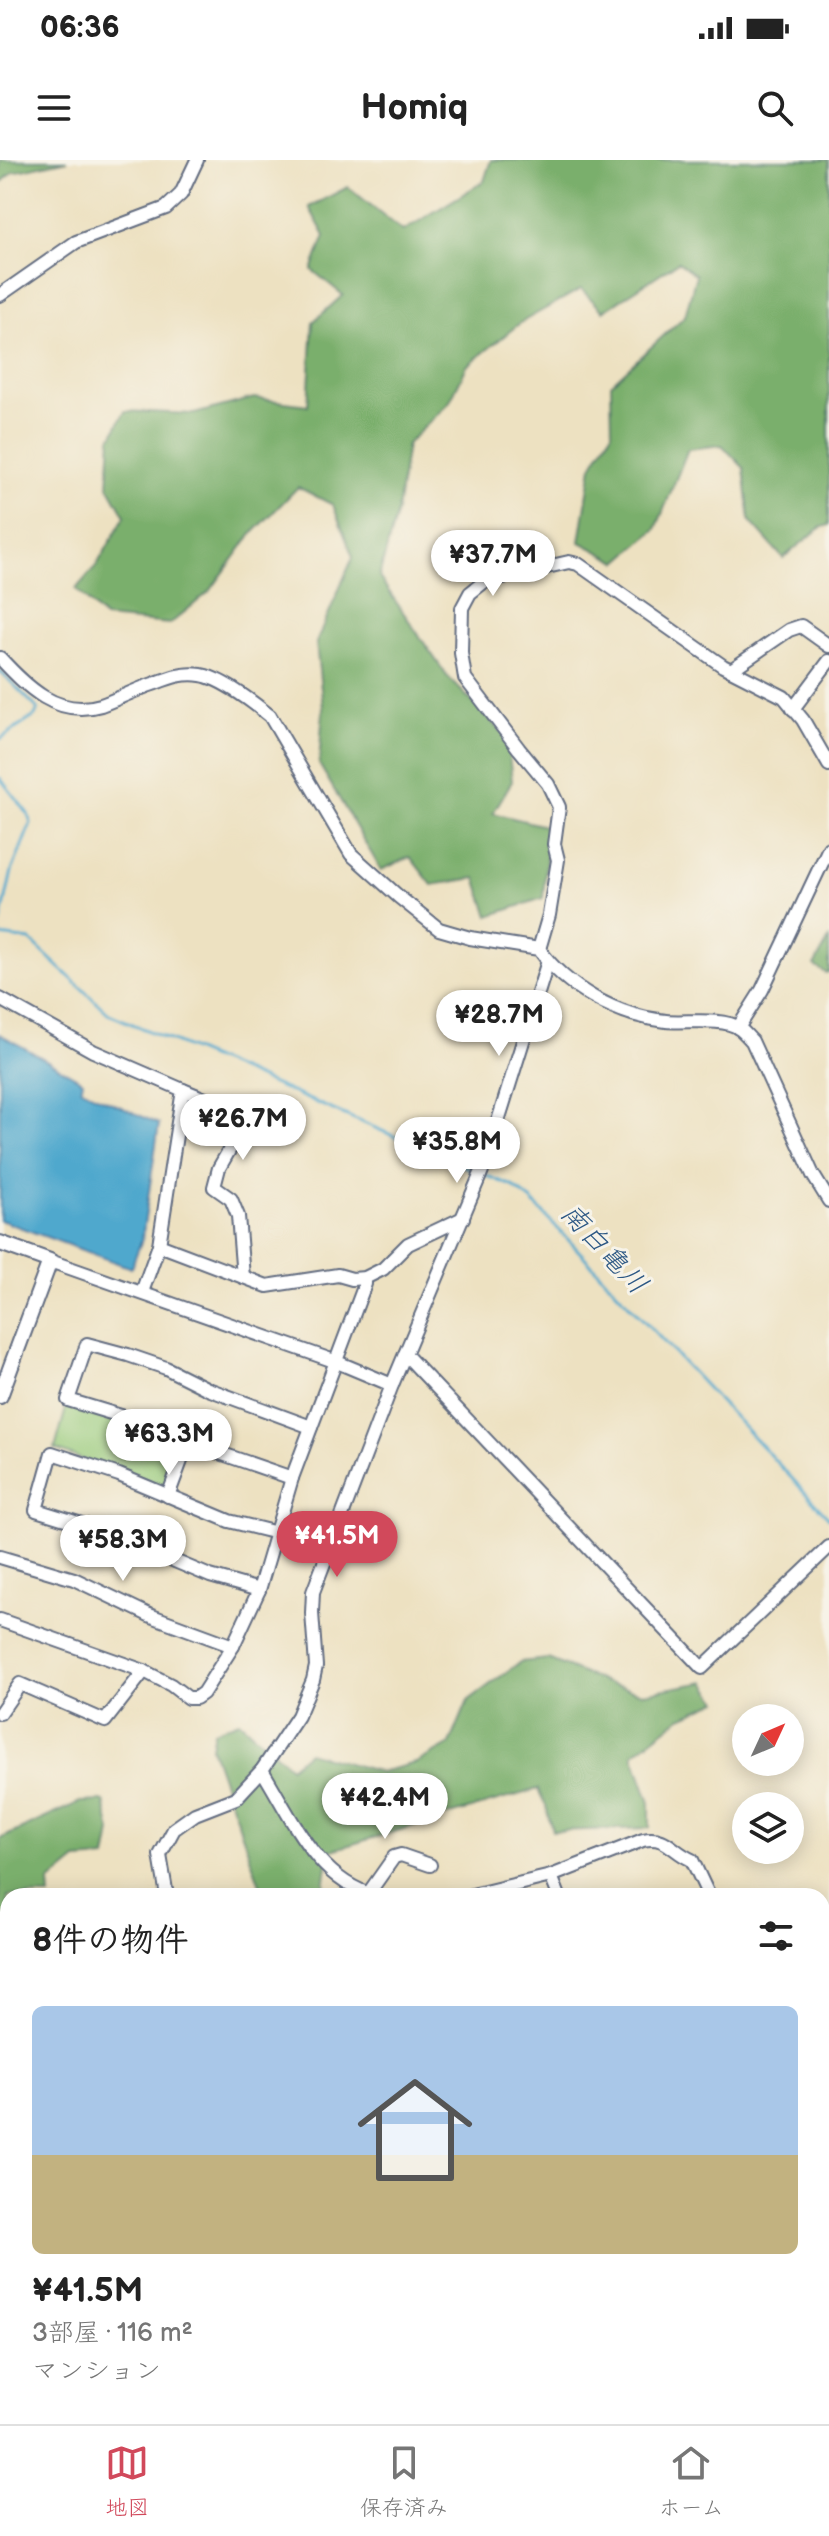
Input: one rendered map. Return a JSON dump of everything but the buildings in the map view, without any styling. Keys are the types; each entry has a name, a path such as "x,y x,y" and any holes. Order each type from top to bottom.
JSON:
{"street":[{"path":"0,295 76,242 166,208 181,194 197,160"},
{"path":"539,949 549,915 558,860 554,844 559,807 548,784 465,678 461,653 462,608 470,593 485,581 569,562 578,564 731,670 775,691 803,720 829,765"},
{"path":"731,670 789,630 801,626 829,646"},
{"path":"0,658 30,689 47,699 77,708 99,706 180,674 204,675 231,689 270,716 351,854 439,929 470,938 539,949 548,961 596,1000 629,1014 664,1020 728,1023 738,1028 752,1041 813,1175 829,1201"},
{"path":"793,709 829,661"},
{"path":"738,1028 762,990 829,848"},
{"path":"166,1888 160,1855 174,1829 195,1814 236,1798 262,1770 298,1716 313,1680 316,1666 313,1592 392,1385 484,1166 548,961"},
{"path":"0,999 93,1051 227,1108 231,1147 219,1168 214,1187 231,1199 238,1216 243,1277"},
{"path":"142,1292 159,1245 183,1090"},
{"path":"159,1245 267,1286 338,1275 352,1279 365,1278 383,1269 408,1244 463,1218"},
{"path":"0,1243 337,1362 392,1385"},
{"path":"0,1396 50,1261"},
{"path":"0,1620 144,1671 188,1698 196,1698 203,1693 233,1646 259,1590 292,1478 337,1362 365,1278"},
{"path":"292,1478 188,1442 154,1426 68,1400 87,1344 166,1368 208,1389 311,1427"},
{"path":"405,1354 702,1668 829,1547"},
{"path":"168,1496 188,1442"},
{"path":"259,1590 210,1576 101,1530 36,1510 52,1453 119,1475 229,1521 277,1533"},
{"path":"0,1557 74,1579 149,1615 233,1646"},
{"path":"0,1713 20,1684 105,1721 144,1671"},
{"path":"262,1770 311,1851 332,1875 358,1888"},
{"path":"501,1888 551,1876 655,1837 692,1860 705,1888"},
{"path":"376,1888 394,1857 401,1855 430,1865"},
{"path":"551,1876 556,1888"}],"green space":[{"path":"0,160 68,160 13,172 0,184"},
{"path":"491,160 829,160 829,525 820,528 783,558 750,521 744,468 722,445 688,449 656,529 618,562 580,542 592,466 612,432 611,384 685,316 696,275 678,262 603,311 581,289 520,323 467,366 449,403 407,444 397,511 379,577 447,676 507,737 512,781 493,813 549,827 543,898 489,916 476,878 432,885 410,857 381,870 319,764 323,708 316,643 353,557 333,505 298,487 251,535 210,591 170,624 104,618 76,589 97,565 125,516 108,486 111,438 125,411 194,414 254,398 308,405 313,322 343,295 312,270 325,236 309,207 348,187 403,231 484,181"},
{"path":"829,939 829,972 826,973 814,966"},
{"path":"67,1405 181,1446 164,1491 55,1449"},
{"path":"548,1659 604,1682 643,1693 705,1682 718,1701 681,1717 633,1754 650,1803 650,1828 552,1831 538,1789 329,1851 324,1888 261,1888 211,1747 214,1731 239,1721 290,1767 308,1752 380,1772 416,1763 450,1744 468,1701 520,1662"},
{"path":"104,1801 111,1832 106,1858 77,1860 49,1883 49,1888 0,1888 0,1839 80,1802"}],"water":[{"path":"0,1034 83,1081 81,1089 159,1124 142,1239 131,1268 0,1220"}],"waterway":[{"name":"南白亀川","path":"0,671 38,709 35,716 0,739"},
{"name":"南白亀川","path":"0,778 28,814 31,823 12,871 0,926"},
{"name":"南白亀川","path":"0,936 30,940 109,1014 478,1172"},
{"name":"南白亀川","path":"485,1175 512,1186 531,1200 829,1518"}]}
